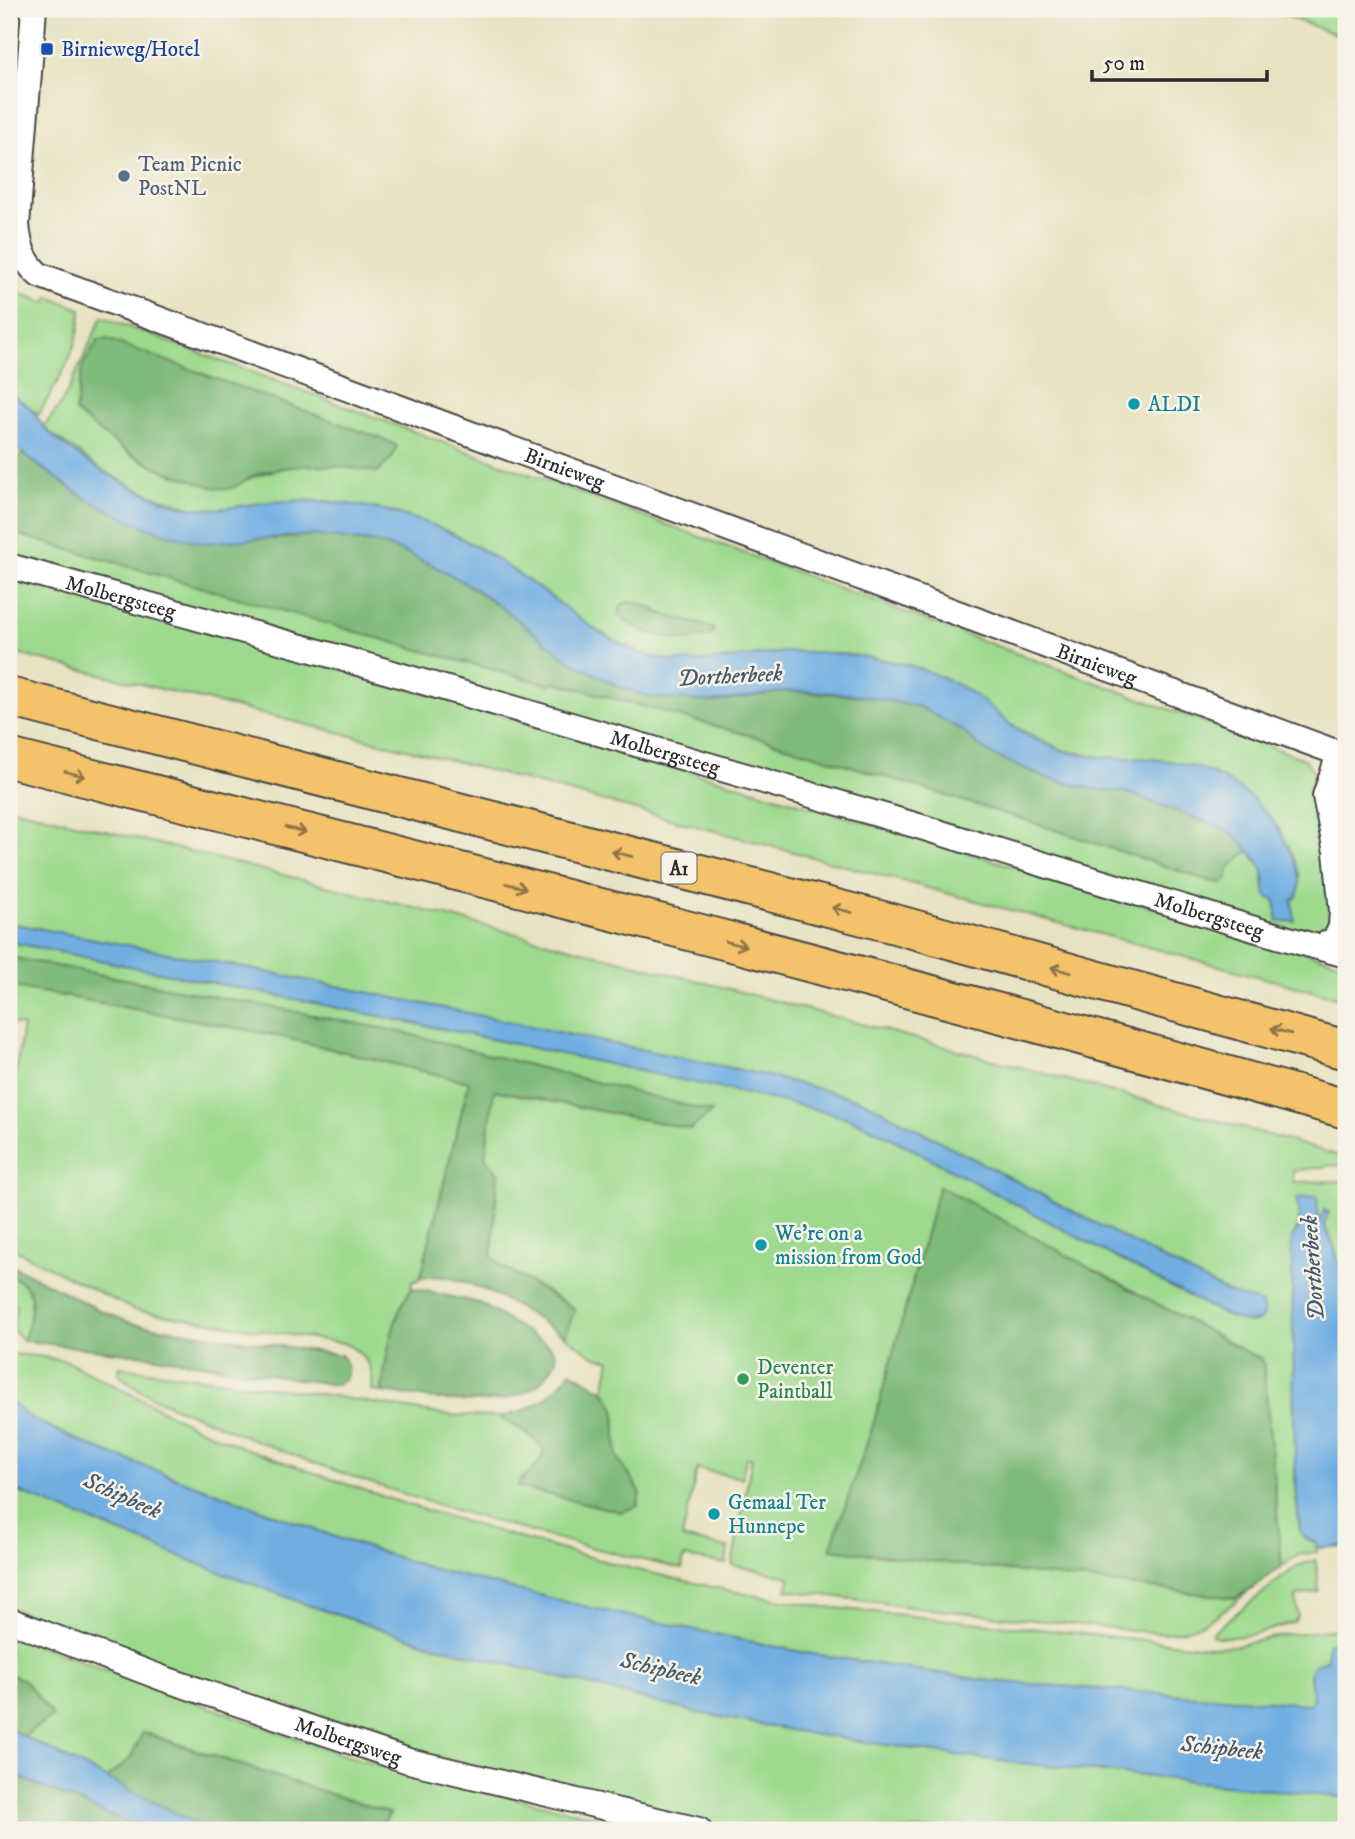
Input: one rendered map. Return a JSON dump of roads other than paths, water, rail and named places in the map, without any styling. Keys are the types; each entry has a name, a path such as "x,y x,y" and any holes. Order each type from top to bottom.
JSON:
{"highway":[{"name":"A1","path":"9,697 895,923 1346,1050"},
{"path":"9,758 472,874 1346,1109"}],"street":[{"name":"Birnieweg","path":"34,9 17,225 19,246 24,257 39,275 1343,755"},
{"name":"Molbergsteeg","path":"9,566 462,693 1346,955"},
{"path":"1320,947 1335,939 1341,927 1336,852 1325,796 1343,755"},
{"name":"Molbergsweg","path":"9,1620 162,1678 410,1761 699,1830"}],"water":[{"name":"Dortherbeek","path":"10,393 31,408 44,427 76,454 136,489 176,504 203,509 268,502 311,501 373,508 415,519 451,533 482,550 599,632 636,652 667,660 684,661 810,652 889,661 926,671 962,687 1019,730 1060,749 1087,756 1170,761 1206,771 1253,799 1277,826 1298,869 1299,891 1292,900 1295,921 1278,922 1275,900 1267,897 1265,877 1259,862 1237,837 1222,828 1126,792 1098,790 1047,778 995,756 977,745 963,731 920,707 864,696 825,692 787,691 714,702 651,697 620,687 570,661 488,597 450,574 402,551 376,543 312,535 202,543 135,523 86,499 9,444"},
{"path":"9,923 435,1006 758,1074 866,1102 1224,1291 1260,1303 1264,1316 1260,1320 1250,1322 1224,1315 882,1133 848,1118 463,1033 9,942"},
{"name":"Dortherbeek","path":"1317,1196 1318,1225 1324,1210 1328,1212 1324,1226 1333,1243 1346,1288 1346,1546 1317,1548 1316,1542 1308,1540 1300,1532 1294,1426 1291,1247 1292,1238 1300,1225 1297,1198"},
{"name":"Schipbeek","path":"9,1401 31,1418 85,1444 338,1538 433,1569 591,1608 806,1653 990,1681 1308,1704 1313,1701 1310,1673 1313,1666 1327,1659 1327,1644 1343,1642 1346,1658 1346,1798 983,1759 818,1735 698,1713 433,1645 311,1606 9,1488"},
{"path":"9,1729 209,1830 145,1830 9,1773"}],"place":[{"name":"Birnieweg/Hotel","path":"47,49"},
{"name":"Team Picnic PostNL","path":"124,176"},
{"name":"ALDI","path":"1134,404"},
{"name":"We're on a mission from God","path":"761,1245"},
{"name":"Deventer Paintball","path":"743,1379"},
{"name":"Gemaal Ter Hunnepe","path":"714,1514"}]}
